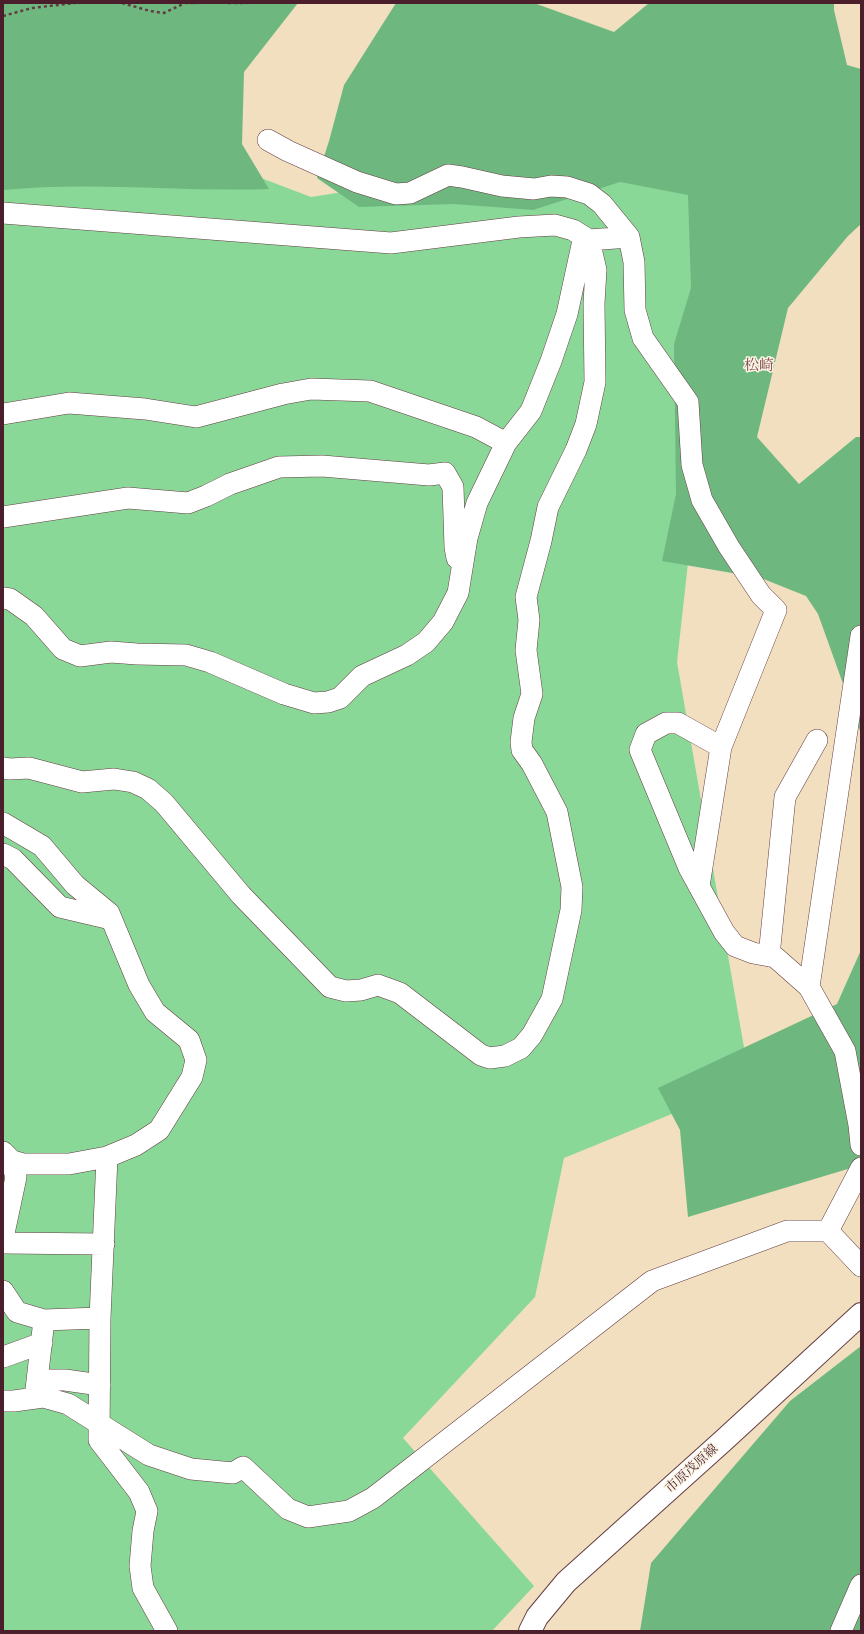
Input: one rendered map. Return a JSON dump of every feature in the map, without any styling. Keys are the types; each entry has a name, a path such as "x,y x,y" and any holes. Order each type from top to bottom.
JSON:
{"main road":[{"name":"市原茂原線","path":"530,1631 537,1617 566,1582 861,1314"}],"street":[{"path":"268,140 288,151 357,182 396,194 410,193 448,175 502,186 534,189 551,186 567,187 589,194 602,204 630,237 634,262 635,310 643,338 688,402 692,465 702,500 729,547 761,595 776,610 721,747 699,886"},
{"path":"3,213 391,243 519,227 555,225 573,230 589,240 596,270 594,303 595,382 586,424 576,450 548,507 541,541 526,597 529,620 526,650 532,694 524,718 521,742 522,750 532,764 557,812 572,887 571,910 552,999 532,1035 521,1048 505,1056 490,1058 481,1055 400,992 378,985 361,990 346,991 330,987 240,895 164,803 148,789 133,782 114,779 82,782 29,768 10,770 3,768"},
{"path":"3,598 10,599 34,616 64,650 80,656 111,652 186,655 210,662 284,694 314,703 328,702 340,698 362,676 407,655 426,642 443,622 458,593 467,538 477,503 506,443 531,411 567,314 582,245 589,240 630,237"},
{"path":"3,414 69,403 145,410 196,417 283,394 311,389 370,391 476,427 506,443"},
{"path":"3,517 128,498 188,503 230,484 279,467 322,466 429,475 445,473 453,487 455,547 460,579"},
{"path":"809,987 861,636"},
{"path":"721,747 678,723 666,723 646,734 640,750 689,868 724,932 735,946 753,953 775,956 809,987 845,1050 859,1125 861,1146"},
{"path":"769,956 785,797 817,740"},
{"path":"3,823 42,846 74,884 109,913 139,986 155,1012 189,1040 196,1060 192,1077 159,1130 136,1145 107,1157 69,1164 24,1164 6,1157"},
{"path":"3,854 13,859 60,907 112,919"},
{"path":"3,1238 16,1178 6,1157"},
{"path":"107,1157 100,1318 99,1440 139,1492 147,1512 143,1531 140,1566 143,1588 167,1631"},
{"path":"828,1231 861,1168"},
{"path":"44,1320 36,1389 42,1397 68,1404 149,1454 191,1469 234,1473 243,1467 288,1509 308,1517 349,1511 373,1498 652,1281 787,1231 828,1231 861,1266"},
{"path":"3,1243 104,1244"},
{"path":"3,1291 17,1312 44,1320 100,1318"},
{"path":"3,1357 42,1343"},
{"path":"7,1403 36,1389 65,1380 100,1385"},
{"path":"842,1631 861,1585"}],"path":[{"path":"3,16 32,8 75,3"},
{"path":"122,3 150,11 164,13 185,4 197,3"},
{"path":"228,3 247,3"}],"green space":[{"path":"3,3 298,3 244,72 242,144 269,189 236,190 69,186 3,190"},
{"path":"396,3 534,3 614,32 649,3 834,3 834,10 847,65 861,69 861,224 848,236 788,308 757,437 799,484 856,437 861,437 861,734 818,614 806,596 761,578 662,561 676,494 674,344 691,288 688,195 620,182 533,210 454,204 359,207 317,178 329,141 344,85"},
{"path":"177,146 311,197 547,160 730,184 677,662 750,1082 564,1158 535,1297 403,1438 534,1586 492,1631 3,1631 3,159"},
{"path":"861,950 861,1165 688,1217 680,1130 658,1088 837,1004"},
{"path":"861,1346 861,1631 640,1631 651,1563 790,1401"}],"district":[{"name":"松崎","path":"759,366"}]}
